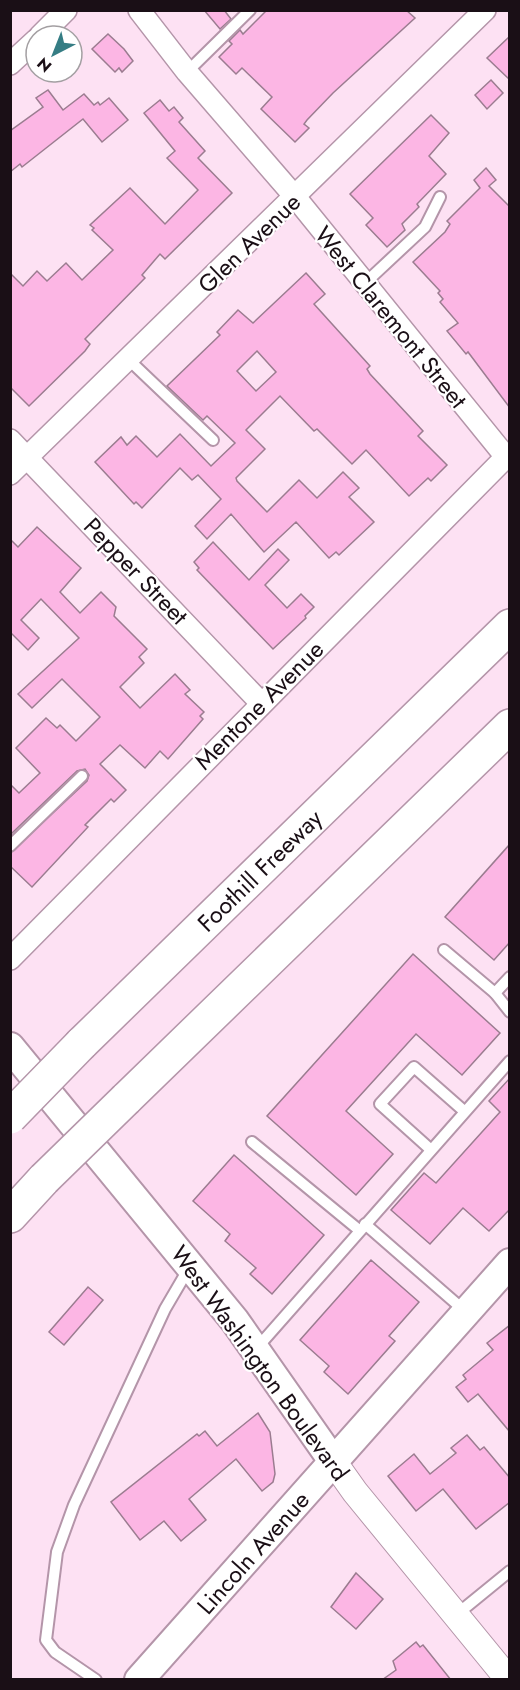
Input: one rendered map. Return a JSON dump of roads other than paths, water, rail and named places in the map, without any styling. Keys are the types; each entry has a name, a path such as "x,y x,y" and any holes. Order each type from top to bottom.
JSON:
{"highway":[{"name":"Foothill Freeway","path":"10,1117 81,1044 510,626"},
{"path":"10,1216 44,1179 510,726"}],"main road":[{"name":"West Washington Boulevard","path":"10,1047 190,1265 255,1350 333,1461"},
{"name":"Lincoln Avenue","path":"141,1679 466,1312 503,1275"}],"street":[{"path":"52,24 66,10"},
{"name":"West Claremont Street","path":"139,10 187,72 296,198 364,285 508,455"},
{"name":"Glen Avenue","path":"10,474 296,198 485,10"},
{"path":"10,64 24,51"},
{"name":"Pepper Street","path":"10,440 261,703"},
{"name":"Mentone Avenue","path":"10,959 508,455"},
{"name":"West Washington Boulevard","path":"333,1461 355,1492 509,1680"}],"lane":[{"path":"187,72 250,10"},
{"path":"364,285 425,226 440,197"},
{"path":"129,360 213,440"},
{"path":"10,846 82,776"},
{"path":"444,950 495,993 510,1012"},
{"path":"495,993 510,977"},
{"path":"255,1350 510,1061"},
{"path":"430,1149 380,1104 414,1067 464,1111"},
{"path":"252,1142 362,1227 466,1312"},
{"path":"96,1680 55,1652 46,1640 57,1552 74,1505 165,1309 190,1265"},
{"path":"456,1615 510,1571"}]}
